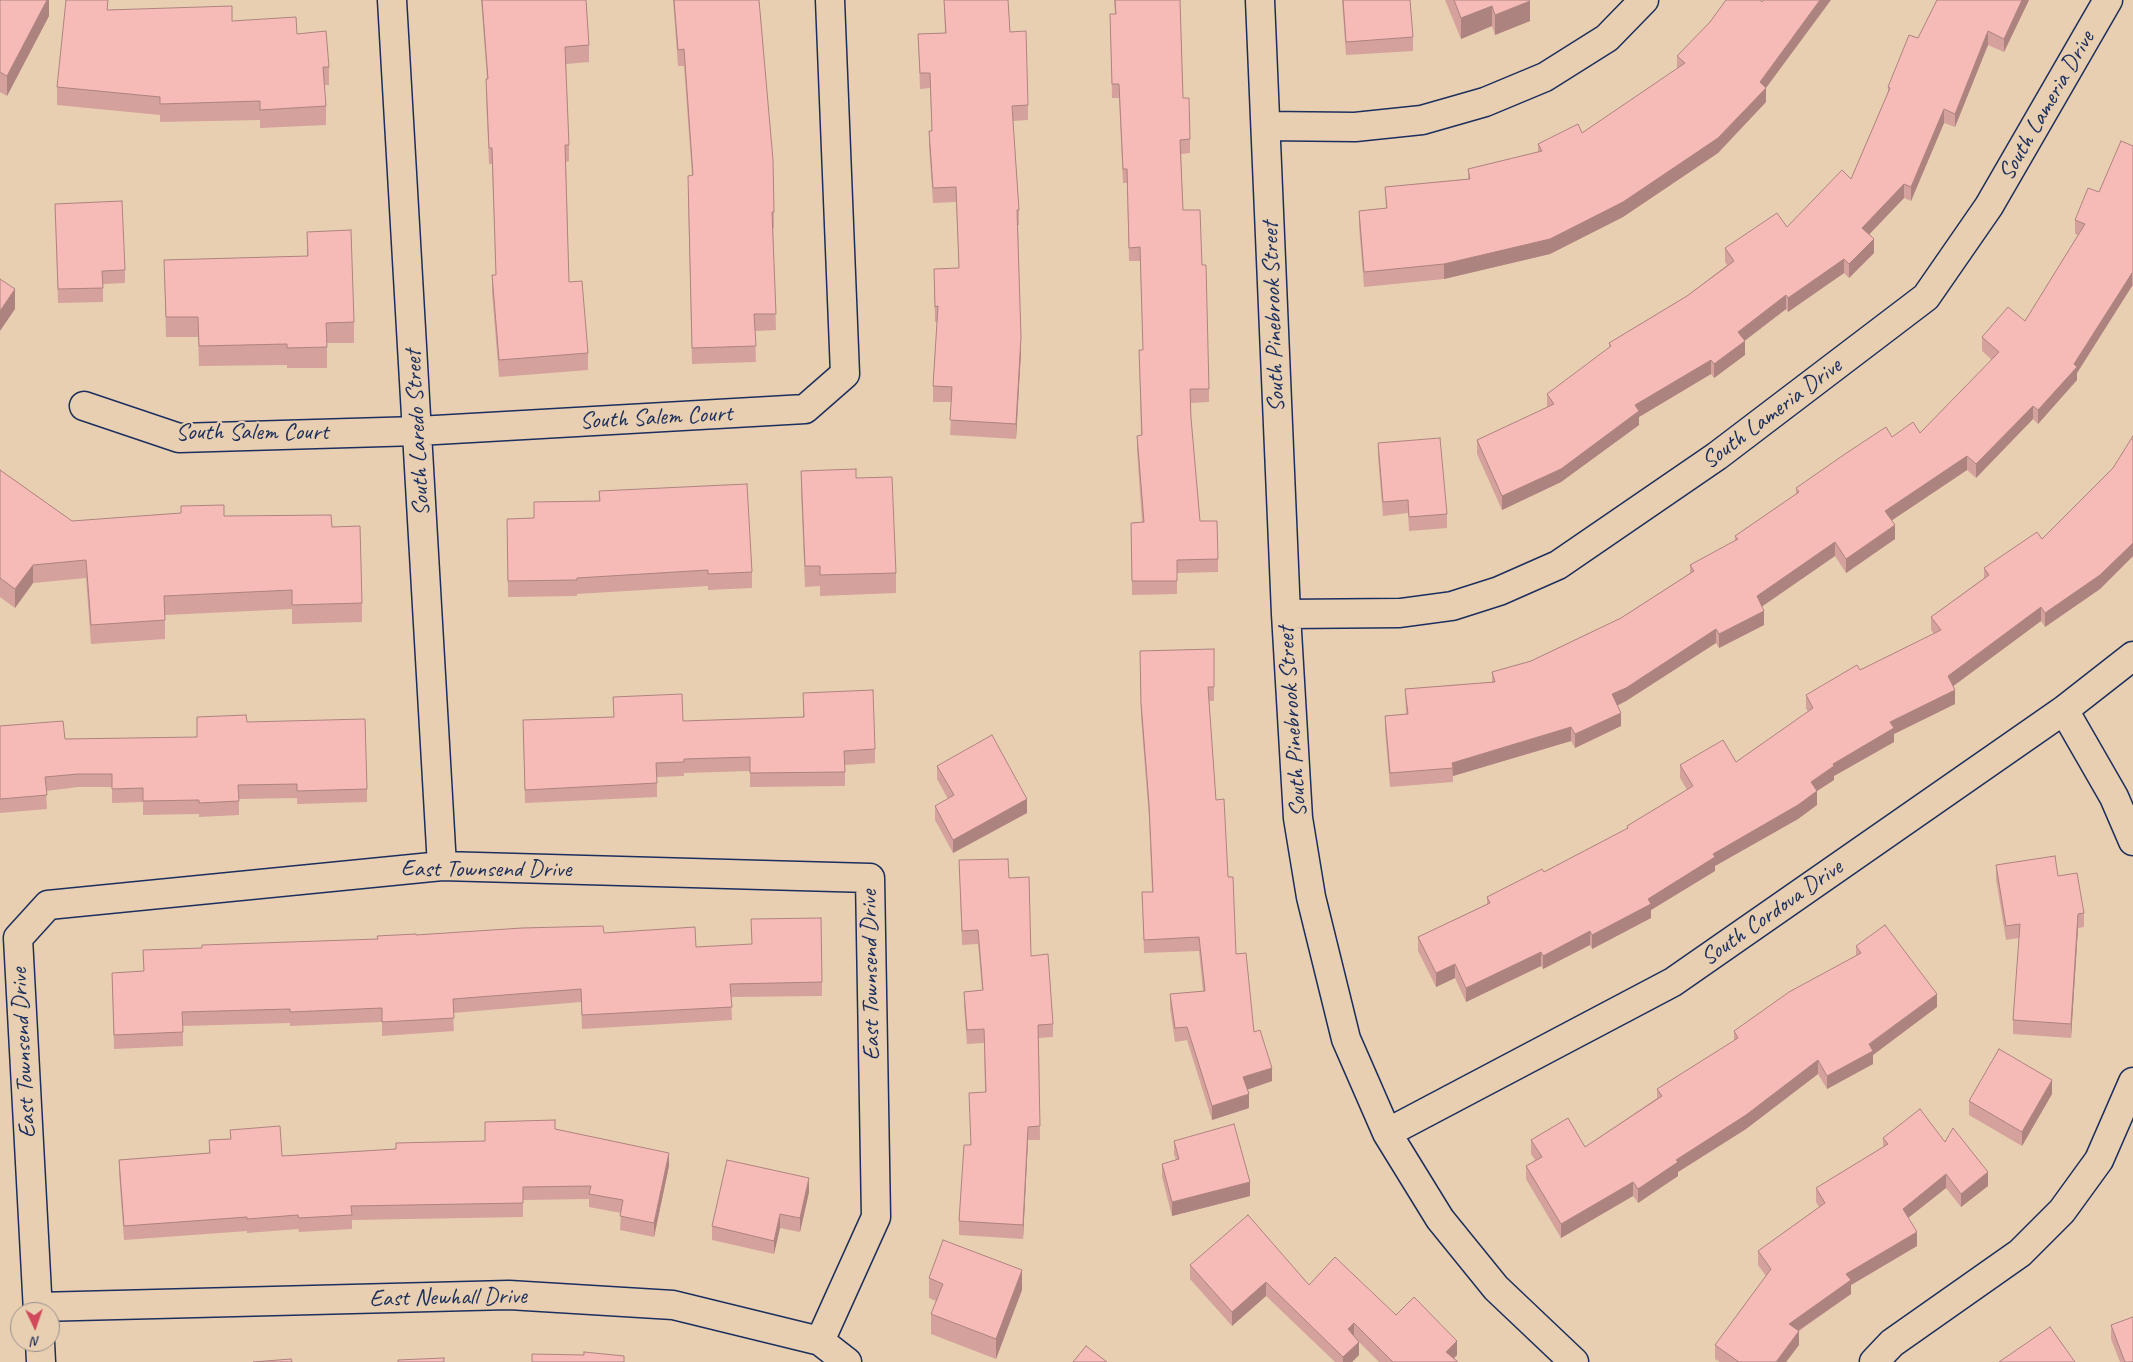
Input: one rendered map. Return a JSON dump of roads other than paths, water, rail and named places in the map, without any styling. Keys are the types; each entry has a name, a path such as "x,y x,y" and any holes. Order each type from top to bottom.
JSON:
{"street":[{"name":"South Laredo Street","path":"392,0 442,866"},
{"name":"South Salem Court","path":"84,406 179,438 418,431 805,409 845,374 830,0"},
{"name":"South Pinebrook Street","path":"1260,0 1286,614 1298,818 1311,898 1346,1040 1387,1134 1440,1219 1496,1288 1574,1362"},
{"path":"1266,126 1354,127 1422,120 1485,102 1545,77 1607,38 1644,0"},
{"name":"South Lameria Drive","path":"1286,614 1400,613 1452,606 1499,591 1558,565 1717,456 1926,297 1989,206 2108,0"},
{"name":"South Cordova Drive","path":"1387,1134 1673,982 2064,710 2133,656"},
{"path":"2064,710 2114,797 2133,841"},
{"name":"East Townsend Drive","path":"38,1302 18,938 48,905 442,866 870,878 876,1217 820,1342"},
{"path":"1874,1362 1892,1343 2020,1253 2062,1210 2100,1160 2133,1082"},
{"name":"East Newhall Drive","path":"60,1309 509,1295 673,1305 820,1342 848,1362"}]}
